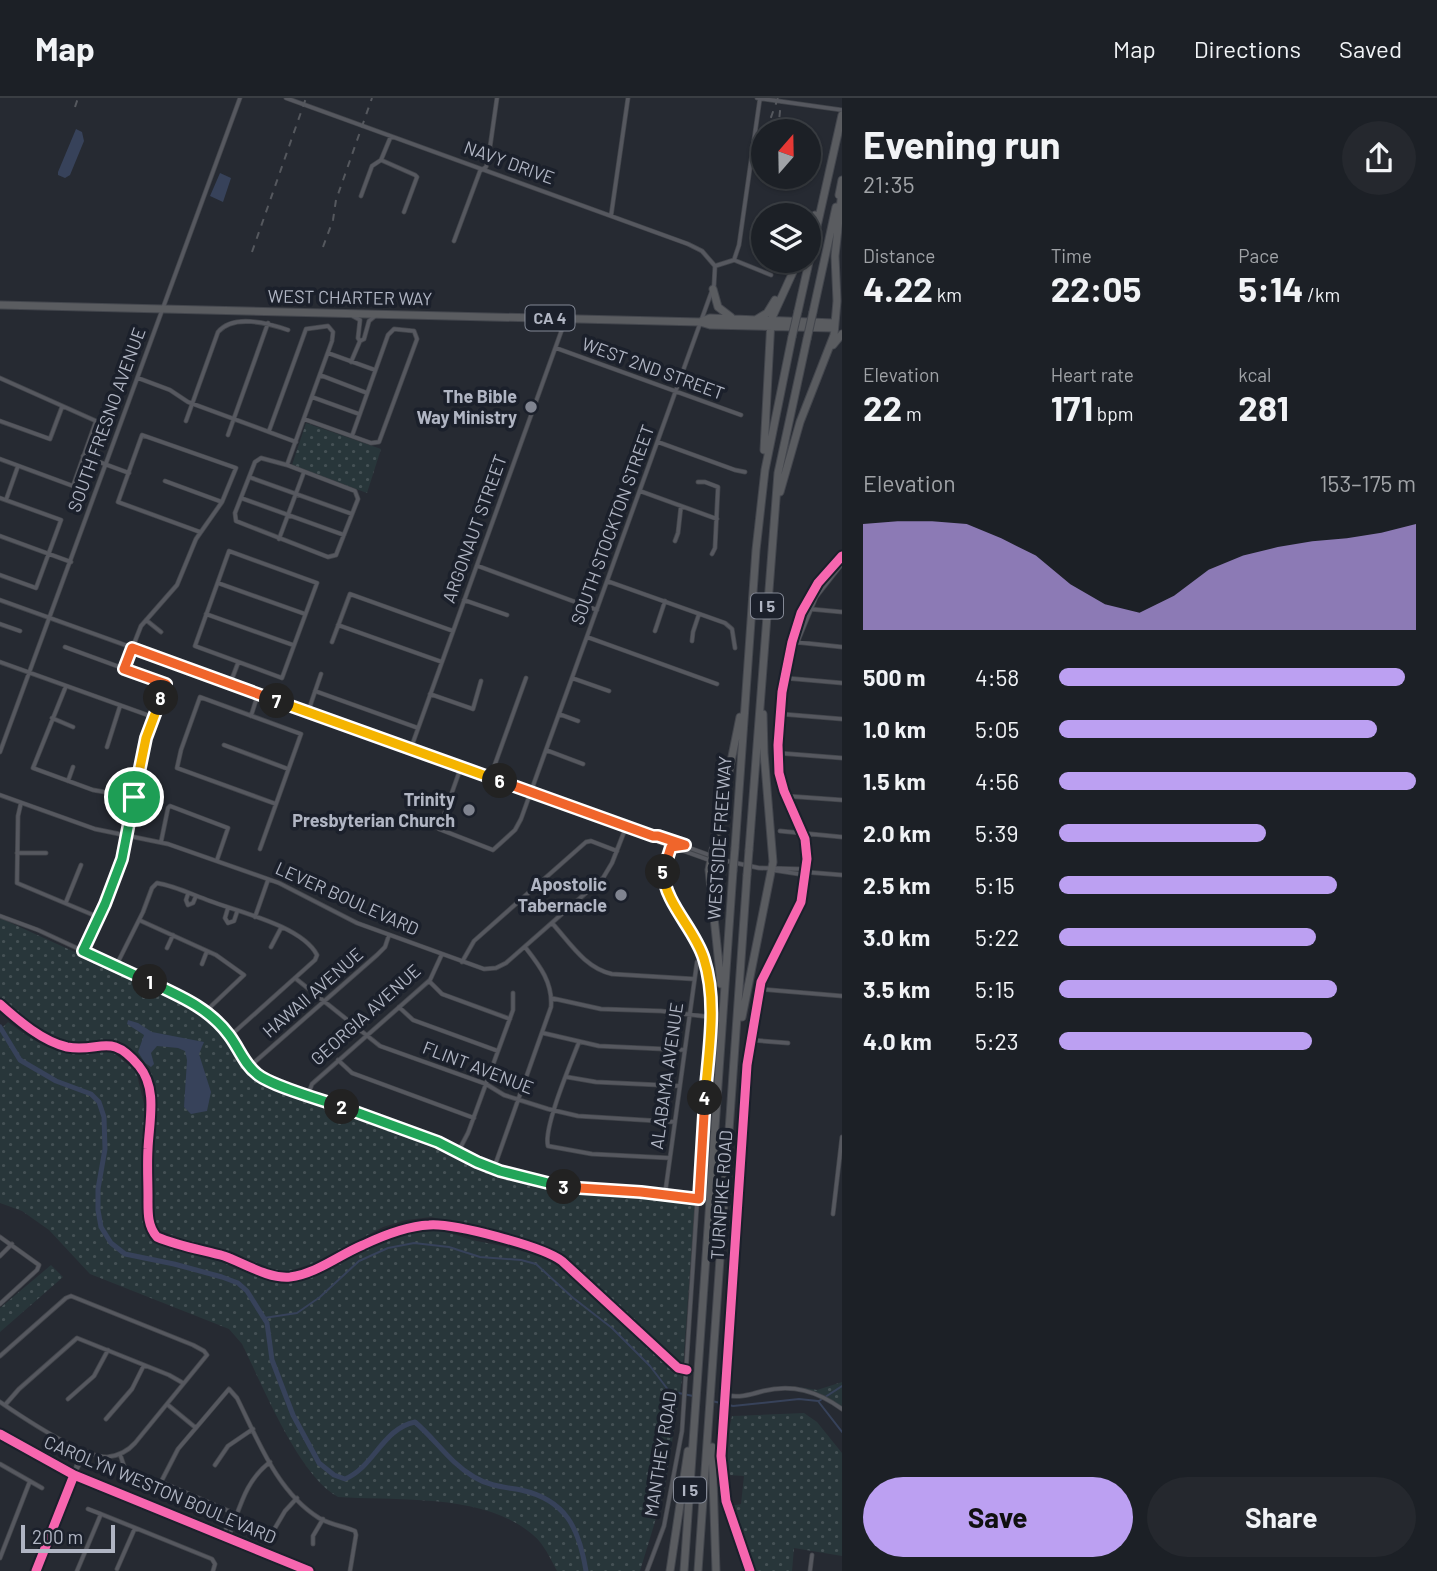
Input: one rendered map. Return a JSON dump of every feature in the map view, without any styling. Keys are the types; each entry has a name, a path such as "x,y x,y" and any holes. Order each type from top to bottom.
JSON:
{"highway":[{"name":"WESTSIDE FREEWAY","path":"684,1571 733,871 765,470 842,114"},
{"path":"819,203 828,175"},
{"name":"WESTSIDE FREEWAY","path":"698,1571 778,472 842,180"},
{"path":"774,516 797,431 832,342 837,301 835,256 842,191"},
{"path":"765,470 763,458 771,323 792,273"},
{"path":"713,289 722,312 735,319"},
{"path":"770,347 764,334 753,323 767,313 784,289"},
{"path":"837,301 842,316"},
{"name":"WEST CHARTER WAY","path":"0,305 700,322 710,325 771,323 834,326"},
{"name":"WEST CHARTER WAY","path":"700,322 710,318 753,323"},
{"path":"825,361 835,341 842,334"},
{"path":"735,1037 742,1019 772,869 760,696"},
{"path":"722,1034 720,967 710,877 742,706 746,697"},
{"path":"710,1412 713,1423 716,1571"},
{"path":"670,1571 694,1425"}],"street":[{"name":"SOUTH FRESNO AVENUE","path":"0,752 240,98"},
{"name":"NAVY DRIVE","path":"286,98 695,247 706,254 715,266"},
{"path":"454,241 488,161 497,98"},
{"path":"611,216 628,98"},
{"path":"734,260 739,245 758,98 842,114"},
{"path":"382,159 391,136"},
{"path":"361,196 372,166 382,159 417,177 404,212"},
{"path":"715,266 734,260 771,275"},
{"name":"SOUTH STOCKTON STREET","path":"461,767 439,830 490,850 496,849 517,828 531,792 713,289 715,266"},
{"path":"351,314 360,320 360,341"},
{"path":"351,362 360,341 363,340 369,321 376,315"},
{"name":"ARGONAUT STREET","path":"410,749 566,319"},
{"path":"186,421 218,332 223,327 233,322 268,323 288,330"},
{"path":"228,435 268,323"},
{"path":"269,431 306,329 326,325 333,332 328,353 287,465"},
{"path":"304,419 352,436 377,444 417,339 416,333 411,330 391,331 352,436"},
{"name":"WEST 2ND STREET","path":"556,348 741,415"},
{"path":"328,353 375,370"},
{"path":"320,376 367,393"},
{"path":"0,378 96,421 73,486 0,459"},
{"path":"138,378 168,390 192,404 296,442"},
{"path":"312,397 360,414"},
{"path":"0,421 50,439 62,407"},
{"path":"124,669 146,620 177,584 200,532 222,502 236,468 142,435 118,502 200,532"},
{"path":"658,442 745,472"},
{"path":"83,456 129,473"},
{"path":"261,458 287,465 355,491 358,499 339,551 333,557 239,524 235,518 255,462 261,458"},
{"path":"6,500 18,466"},
{"path":"279,539 304,472"},
{"path":"249,477 352,514"},
{"path":"165,481 222,502"},
{"path":"698,482 718,487 715,548 712,554"},
{"path":"640,491 717,519"},
{"path":"0,498 61,520 36,588 0,575"},
{"path":"241,498 344,535"},
{"path":"675,541 681,506"},
{"path":"0,536 71,562"},
{"path":"229,551 317,583 282,678 195,646 218,583 229,551"},
{"name":"TURNPIKE ROAD","path":"750,1571 729,1514 723,1486 724,1396 746,1073 760,989 768,964 801,902 807,852 779,773 780,714 785,678 792,642 802,613 812,593 842,556"},
{"path":"797,643 810,609 827,580 842,564"},
{"path":"477,565 597,610"},
{"path":"607,581 725,624 732,629 735,648"},
{"path":"218,583 305,614"},
{"path":"332,642 350,594 453,632"},
{"path":"0,600 626,827 710,854 713,858"},
{"path":"464,600 507,615"},
{"path":"654,631 665,601"},
{"path":"810,609 842,612"},
{"path":"206,614 294,646"},
{"path":"692,641 699,614"},
{"path":"146,620 161,632"},
{"path":"0,624 20,631"},
{"path":"338,625 442,662"},
{"path":"587,637 717,684"},
{"path":"792,642 842,647"},
{"path":"65,647 166,684 144,746 122,859 83,951"},
{"path":"0,662 154,718"},
{"path":"230,684 238,662"},
{"path":"307,712 321,674"},
{"path":"490,778 526,678"},
{"path":"572,678 609,691"},
{"path":"785,678 842,683"},
{"path":"430,694 473,709 481,681"},
{"path":"66,686 33,768 93,790 134,797"},
{"path":"315,691 418,728"},
{"path":"251,716 259,694"},
{"path":"260,849 301,734 200,697 177,768 276,804"},
{"path":"107,747 120,706"},
{"path":"559,714 578,721"},
{"path":"780,714 842,719"},
{"path":"52,718 73,727"},
{"path":"224,745 288,769"},
{"path":"546,750 583,764"},
{"path":"778,753 842,758"},
{"path":"68,781 74,767"},
{"name":"LEVER BOULEVARD","path":"0,795 87,827 161,842 217,861 302,894 357,923 484,969 496,968 506,963 603,878 626,827"},
{"path":"786,796 842,800"},
{"path":"21,803 18,816 16,883 98,917"},
{"path":"161,842 167,808 170,806 228,828 217,861"},
{"path":"780,831 842,836"},
{"path":"653,836 656,841 709,860 713,858 772,869 775,866 842,875"},
{"path":"663,837 671,847"},
{"path":"462,962 474,941 586,842 591,841 617,851"},
{"path":"671,847 685,845"},
{"name":"MANTHEY ROAD","path":"647,1571 667,1514 682,1434 710,1017 709,982 704,958 695,936 665,884 664,866 671,847"},
{"path":"17,853 46,853"},
{"path":"66,902 81,865"},
{"path":"255,917 268,880"},
{"path":"116,966 156,883 255,917 297,936 317,954 316,960 230,1036"},
{"path":"188,893 188,905 193,903 196,896"},
{"path":"228,908 225,918 228,923 234,921 237,912"},
{"path":"0,916 116,966 206,1011 230,1036 249,1067 261,1077 438,1142 494,1168 528,1179 569,1188 665,1194 699,1199"},
{"path":"139,920 207,951 244,975 206,1011"},
{"path":"552,923 583,958 600,970 612,974 694,979"},
{"path":"271,947 281,928"},
{"path":"167,948 173,935"},
{"name":"HAWAII AVENUE","path":"249,1067 384,948 389,935"},
{"path":"494,1168 543,1032 551,998 544,972 525,947"},
{"path":"201,964 207,951"},
{"name":"GEORGIA AVENUE","path":"308,1095 312,1084 429,981 442,954"},
{"name":"ALABAMA AVENUE","path":"665,1194 697,961"},
{"name":"FLINT AVENUE","path":"295,978 380,1046 486,1084 504,1095 554,1111 594,1117 675,1122"},
{"path":"429,981 442,994 510,1019"},
{"path":"760,989 842,996"},
{"path":"458,1152 474,1118 514,1008 513,993"},
{"path":"551,998 601,1009 710,1017"},
{"path":"0,1004 23,1023 52,1041 70,1047 112,1045 126,1052 142,1070 151,1104 147,1165 149,1219 151,1229 157,1237 282,1277 303,1274 370,1241 429,1225 447,1226 519,1243 546,1251 562,1261 678,1368 687,1370"},
{"path":"399,1007 411,1020 498,1051"},
{"path":"543,1032 599,1046 685,1050"},
{"path":"751,1040 788,1043"},
{"path":"579,1042 554,1111 547,1145 592,1154 670,1158"},
{"path":"338,1060 352,1073 474,1118"},
{"path":"566,1077 596,1082 680,1086"},
{"path":"833,1214 842,1137"},
{"path":"0,1237 39,1265 39,1268 0,1304"},
{"path":"0,1256 12,1244"},
{"path":"0,1356 71,1296 204,1351 207,1355 135,1443 120,1454 102,1456 84,1450 0,1402"},
{"path":"5,1405 19,1389 77,1338 184,1383"},
{"path":"68,1399 94,1376 108,1350"},
{"path":"106,1419 132,1389 144,1365"},
{"path":"724,1396 740,1397 767,1390 799,1388 819,1394 842,1409"},
{"path":"236,1514 161,1482 173,1457 229,1389 234,1391 270,1462 297,1498 323,1520 355,1531 350,1571"},
{"path":"167,1404 196,1428"},
{"path":"215,1465 228,1447 253,1429"},
{"name":"CAROLYN WESTON BOULEVARD","path":"0,1434 74,1475 309,1571"},
{"path":"36,1571 74,1475 74,1468 84,1450"},
{"path":"120,1454 124,1466"},
{"path":"226,1537 253,1477 270,1462"},
{"path":"0,1464 42,1488"},
{"path":"0,1558 30,1481"},
{"path":"275,1528 297,1498"},
{"path":"88,1510 212,1559 215,1564 213,1571"},
{"path":"77,1571 101,1514"},
{"path":"313,1544 313,1536 323,1520"},
{"path":"117,1569 135,1528"},
{"path":"810,1571 812,1555"}],"shaded area":[{"path":"306,423 381,449 367,493 292,465"},
{"path":"0,918 189,1004 215,1025 261,1081 434,1143 473,1164 524,1181 581,1191 647,1194 695,1201 683,1368 555,1253 466,1225 431,1217 406,1220 383,1227 314,1263 280,1274 158,1230 153,1221 154,1082 137,1057 118,1042 60,1042 36,1030 0,1001"},
{"path":"8,1022 34,1040 55,1050 110,1050 136,1071 144,1104 144,1219 150,1235 275,1280 301,1279 356,1251 433,1228 545,1257 570,1275 601,1305 683,1373 664,1492 640,1571 557,1571 544,1547 533,1535 513,1521 491,1512 440,1502 338,1497 323,1486 296,1450 242,1344 229,1329 90,1274 49,1230 22,1211 0,1203 0,1030"},
{"path":"51,1265 63,1277 0,1332 0,1308"},
{"path":"842,1382 842,1409 799,1387 817,1390"},
{"path":"804,1413 817,1422 842,1453 842,1556 794,1548 792,1571 754,1571 731,1506 741,1504 744,1476 728,1475 726,1443 732,1416"}],"water":[{"path":"76,129 82,132 84,141 70,175 65,178 58,175 58,172"},
{"path":"220,173 231,178 223,202 210,196"},
{"path":"128,1020 152,1032 204,1042 199,1054 211,1092 207,1111 191,1114 184,1107 187,1060 185,1051 157,1046 151,1053 154,1064 151,1067 138,1052 144,1035 127,1024"}],"waterway":[{"path":"0,1027 20,1060 56,1081 91,1094 99,1102 104,1117 105,1149 98,1189 98,1210 101,1227 111,1243 125,1254 222,1277 238,1283 247,1291 267,1323 272,1360 293,1415 319,1463 334,1475 345,1479 364,1466 394,1432 415,1422 458,1465 474,1477 536,1495 559,1509 574,1529 586,1571"},
{"path":"264,1318 297,1313 320,1297 359,1261 388,1248 414,1243 449,1247 480,1257 521,1260 536,1264 612,1328 650,1366 669,1391 693,1396"},
{"path":"819,1401 842,1386"},
{"path":"712,1401 733,1406 799,1399 818,1401 842,1432"}],"railway":[{"path":"75,107 78,98"},
{"path":"252,252 306,98"},
{"path":"323,247 333,220 336,200 372,98"},
{"path":"770,119 778,98"},
{"path":"779,119 781,101"}],"cycle path":[{"path":"750,1571 726,1501 721,1456 747,1065 761,982 801,902 807,859 805,839 779,773 782,692 801,613 818,583 842,556"},
{"path":"0,1004 49,1040 67,1047 112,1046 129,1055 139,1066 149,1085 151,1117 148,1213 151,1228 157,1237 224,1256 282,1277 309,1272 370,1242 412,1227 441,1225 497,1237 536,1249 562,1261 678,1368 687,1370"},
{"path":"0,1434 74,1475 309,1571"},
{"path":"36,1571 74,1475"}],"place":[{"name":"The Bible Way Ministry","path":"531,407"},
{"name":"Trinity Presbyterian Church","path":"469,810"},
{"name":"Apostolic Tabernacle","path":"621,895"}],"route":[{"path":"132,648 653,836 685,845 671,847 663,875 673,902 700,947 709,982 710,1006 699,1199 641,1192 585,1190 528,1179 477,1162 438,1142 265,1079 249,1067 225,1029 201,1007 83,951 122,859 134,797 146,738 166,684 124,669 132,648"}]}
